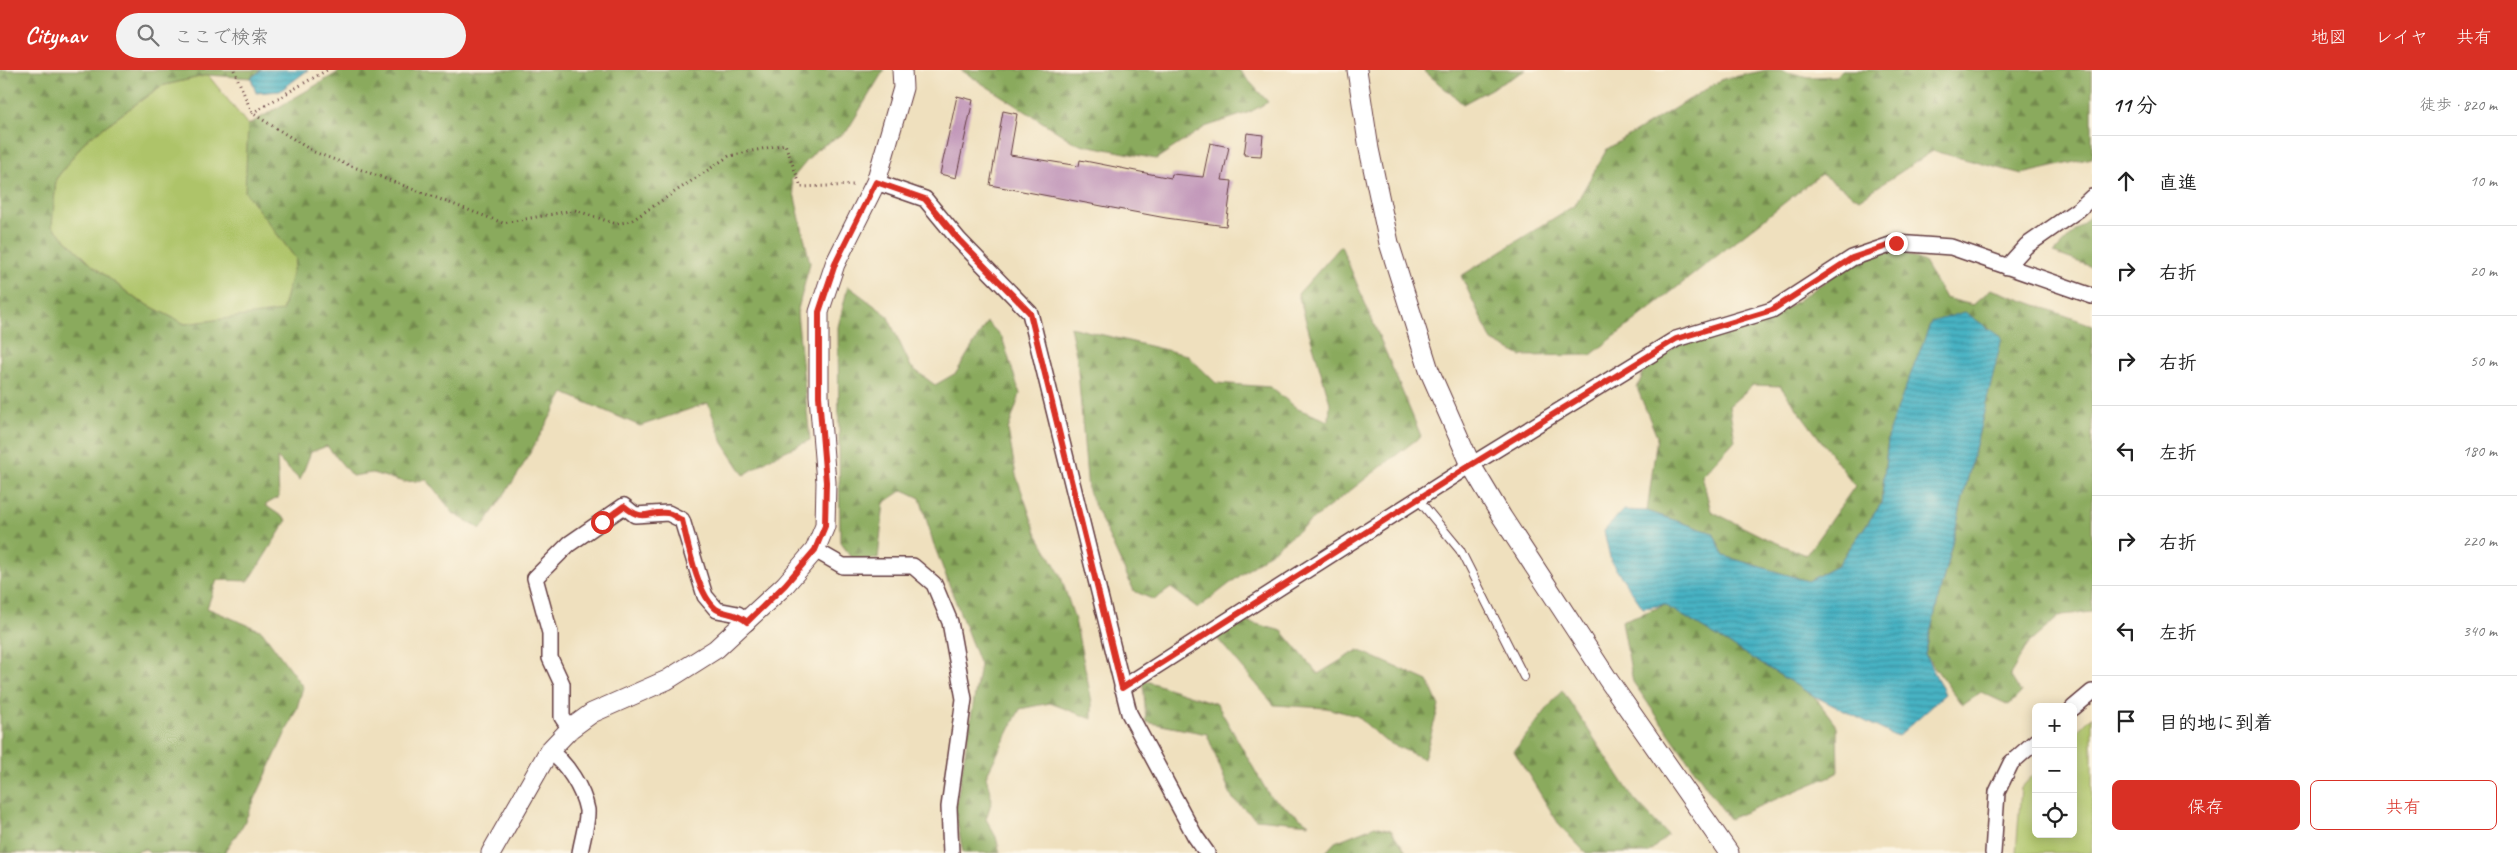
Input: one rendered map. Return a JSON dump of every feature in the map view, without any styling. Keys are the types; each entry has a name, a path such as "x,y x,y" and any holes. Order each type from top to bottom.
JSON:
{"street":[{"path":"490,853 549,751 570,729 592,713 667,680 716,649 785,585 815,550 825,526 826,482 819,396 819,312 835,264 876,182 903,88 902,70"},
{"path":"1357,70 1369,149 1389,243 1429,370 1471,465 1502,517 1609,681 1728,853"},
{"path":"876,182 925,199 959,240 1030,313 1129,713 1195,836 1208,853"},
{"path":"2007,267 2026,246 2079,210 2092,197"},
{"path":"1122,688 1471,465 1676,339 1772,310 1852,258 1896,243 1951,247 2092,296"},
{"path":"570,729 562,717 562,684 550,658 550,633 535,578 569,544 624,506 636,516 668,513 682,520 705,596 717,610 738,614 747,622"},
{"path":"815,550 843,566 913,566 934,584 950,622 964,699 949,807 951,853"},
{"path":"2077,705 2092,692"},
{"path":"1993,853 1997,792 2011,763 2032,745"},
{"path":"549,751 558,757 573,775 587,810 580,853"}],"lane":[{"path":"1418,499 1460,550 1524,677"}],"path":[{"path":"234,70 252,113 314,152 503,223 575,210 616,224 631,221 729,156 785,144 801,187 876,182"},
{"path":"252,113 327,70"}],"green space":[{"path":"0,70 261,70 251,78 208,75 161,86 86,140 56,179 52,226 93,266 136,299 185,324 282,311 296,259 245,192 248,125 342,70 884,70 847,131 816,150 791,180 810,263 797,313 810,440 774,456 744,475 723,443 708,403 640,426 564,393 518,474 481,529 454,514 427,480 404,482 372,473 352,476 327,446 311,452 300,480 277,458 279,497 265,505 287,520 249,581 217,580 207,608 262,631 303,687 297,708 243,825 224,853 149,853 146,849 132,853 78,851 76,853 0,853"},
{"path":"961,70 1239,70 1268,102 1250,112 1205,127 1156,159 1075,143"},
{"path":"1423,70 1526,70 1463,104"},
{"path":"1767,70 1779,70 1809,77 1836,76 1841,70 2092,70 2092,158 2022,174 1933,151 1859,199 1821,174 1591,355 1521,356 1492,341 1461,276 1575,205 1607,149 1723,79"},
{"path":"208,75 248,125 246,192 296,259 282,312 185,324 136,299 93,266 52,226 56,179 86,140 161,86"},
{"path":"2092,214 2092,267 2054,253"},
{"path":"1341,246 1421,436 1198,608 1171,588 1154,600 1134,591 1088,491 1077,359 1070,327 1187,355 1216,383 1270,387 1298,409 1329,421 1330,403 1298,294"},
{"path":"1895,249 1924,262 1945,298 1973,305 1991,289 2092,325 2092,612 2061,615 2028,644 2010,675 2021,693 2009,705 1981,692 1962,705 1925,654 1984,412 1889,430 1881,504 1837,566 1808,581 1724,556 1713,533 1647,511 1657,437 1637,388 1645,369 1676,346 1778,314 1852,263","holes":["1753,385 1780,386 1855,486 1806,555 1763,537 1711,511 1702,476 1735,440 1729,406"]},
{"path":"848,286 887,315 911,367 935,385 956,373 987,322 1002,337 1020,394 1008,430 1016,475 1036,532 1060,574 1075,620 1092,702 1092,719 1050,703 1020,709 986,776 992,800 986,819 996,837 1000,853 963,853 955,811 980,665 934,545 920,498 903,490 884,503 878,559 853,559 840,542 838,327"},
{"path":"1665,605 1814,696 1837,726 1838,773 1729,819 1633,682 1622,621"},
{"path":"1238,619 1282,631 1318,674 1358,650 1428,681 1439,706 1424,759 1385,741 1357,716 1326,708 1274,705 1216,637"},
{"path":"1143,680 1217,704 1269,795 1309,824 1256,819 1232,798 1207,734 1146,722"},
{"path":"1562,690 1634,799 1668,835 1648,853 1586,853 1560,826 1514,751"},
{"path":"2092,716 2092,853 2016,853 2021,788 2032,776 2032,838 2077,838 2077,731"},
{"path":"1375,826 1391,830 1407,853 1325,853 1335,842"}],"water":[{"path":"261,70 308,70 280,91 256,93 251,78"},
{"path":"1965,312 2002,338 1925,654 1945,694 1897,737 1814,696 1665,605 1643,608 1611,562 1604,531 1623,510 1647,511 1713,533 1724,556 1808,581 1837,566 1881,504 1889,430 1931,322"}],"building":[{"path":"957,96 973,100 956,178 940,174"},
{"path":"1003,111 1017,114 1010,155 1079,166 1080,160 1171,178 1172,174 1203,177 1210,143 1229,147 1222,180 1232,181 1226,226 1166,218 990,185"},
{"path":"1247,133 1263,135 1261,156 1244,155"}],"route":[{"path":"602,522 624,506 636,516 668,513 682,520 705,596 717,610 738,614 747,622 785,585 815,550 825,526 826,482 819,396 819,312 835,264 876,182 925,199 959,240 1030,313 1122,688 1471,465 1676,339 1772,310 1852,258 1896,243"}]}
